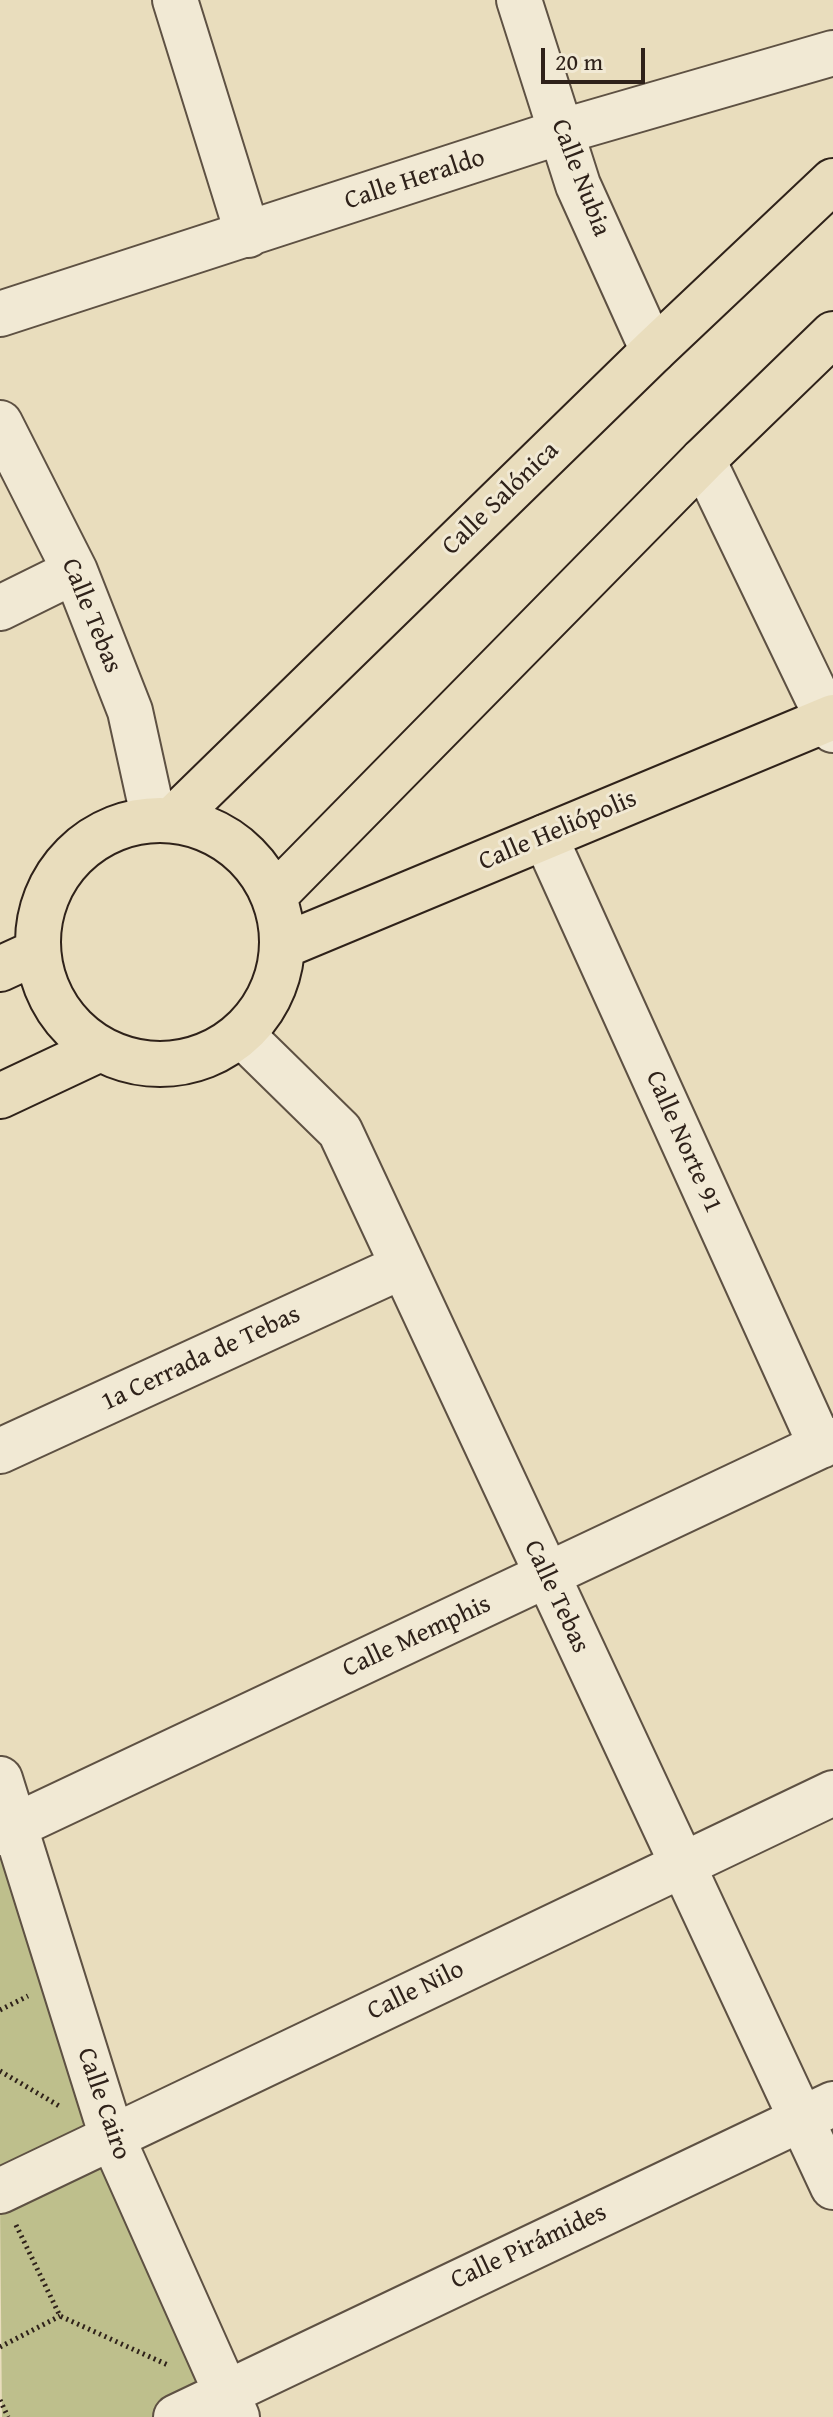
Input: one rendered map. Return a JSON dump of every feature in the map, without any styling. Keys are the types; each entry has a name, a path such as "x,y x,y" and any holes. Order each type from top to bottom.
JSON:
{"main road":[{"name":"Calle Salónica","path":"163,820 833,181"},
{"path":"274,896 703,460 833,334"},
{"name":"Calle Heliópolis","path":"283,946 831,722"},
{"path":"163,820 205,827 234,843 258,867 274,896 283,946 271,994 241,1034 197,1059 148,1064 100,1049 68,1025 47,991 19,960 56,877 82,848 115,828 163,820"},
{"path":"0,1096 100,1049"}],"street":[{"path":"175,0 248,235"},
{"name":"Calle Nubia","path":"519,0 578,185 653,351"},
{"name":"Calle Heraldo","path":"0,314 560,132 833,53"},
{"name":"Calle Tebas","path":"0,423 75,571 130,711 163,820"},
{"path":"703,460 831,722"},
{"path":"0,608 75,571"},
{"name":"Calle Norte 91","path":"545,837 827,1443"},
{"name":"Calle Tebas","path":"241,1034 340,1131 681,1863 817,2111 833,2187"},
{"name":"1a Cerrada de Tebas","path":"0,1451 401,1267"},
{"name":"Calle Memphis","path":"8,1830 827,1443"},
{"name":"Calle Cairo","path":"0,1779 8,1830 112,2137 231,2404"},
{"name":"Calle Nilo","path":"6,2204 112,2137 833,1793"},
{"name":"Calle Pirámides","path":"176,2417 231,2404 817,2111"}],"path":[{"path":"0,2071 68,2111"},
{"path":"6,2204 60,2316 180,2370"},
{"path":"0,2347 60,2316"},
{"path":"0,2400 8,2417"}],"green space":[{"path":"0,1846 102,2129 0,2179"},
{"path":"109,2145 217,2387 160,2417 2,2417 0,2198"}]}
